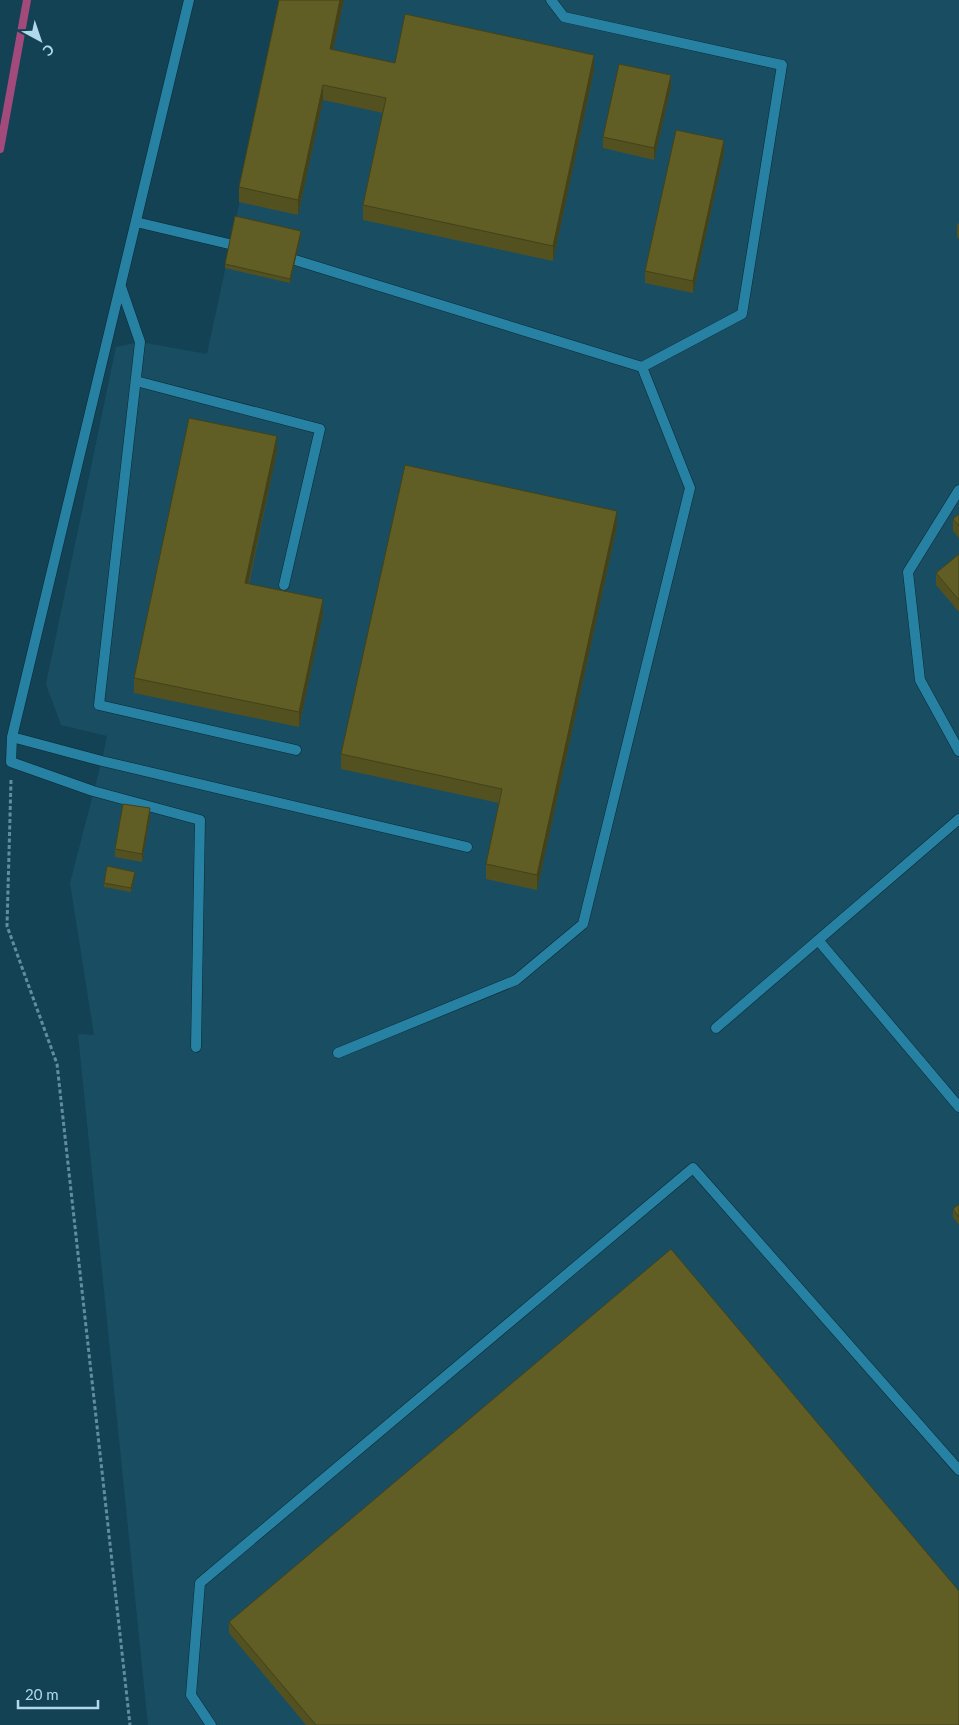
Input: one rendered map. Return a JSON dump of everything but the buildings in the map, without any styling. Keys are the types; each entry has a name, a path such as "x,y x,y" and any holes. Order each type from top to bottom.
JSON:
{"lane":[{"path":"189,0 12,737 11,762 94,790 200,820 196,1047"},
{"path":"295,260 642,367 742,314 782,65 564,17 551,0"},
{"path":"136,222 230,244"},
{"path":"121,286 140,342 99,705 296,750"},
{"path":"338,1054 516,980 582,924 690,488 642,367"},
{"path":"136,381 320,430 284,585"},
{"path":"959,490 908,572 920,680 959,751"},
{"path":"12,737 121,765 467,847"},
{"path":"716,1028 959,819"},
{"path":"818,940 959,1107"},
{"path":"211,1725 191,1695 200,1583 692,1168 959,1470"}],"path":[{"path":"11,762 7,926 57,1064 130,1725"}],"shaded area":[{"path":"283,0 959,0 959,1725 148,1725 78,1034 94,1035 70,883 107,736 61,725 46,684 116,347 140,342 207,354"}],"waterway":[{"path":"0,149 27,0"}]}
